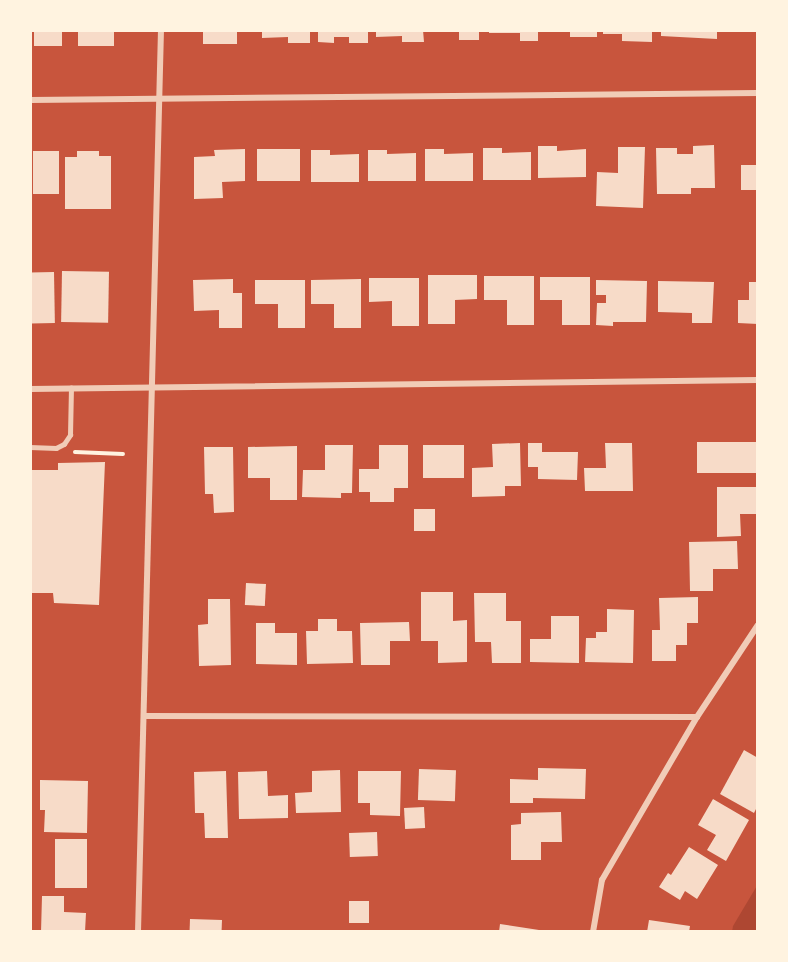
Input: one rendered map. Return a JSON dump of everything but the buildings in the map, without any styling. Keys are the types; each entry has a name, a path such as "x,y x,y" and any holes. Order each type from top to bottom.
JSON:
{"street":[{"path":"138,932 154,386 161,30"},
{"path":"30,100 758,93"},
{"path":"30,389 758,380"},
{"path":"593,932 602,880 697,717 758,625"},
{"path":"144,716 697,717"}],"lane":[{"path":"30,447 56,448 64,444 70,435 71,388"}],"path":[{"path":"75,452 123,454"}],"shaded area":[{"path":"758,884 758,932 732,932 733,926"}]}
